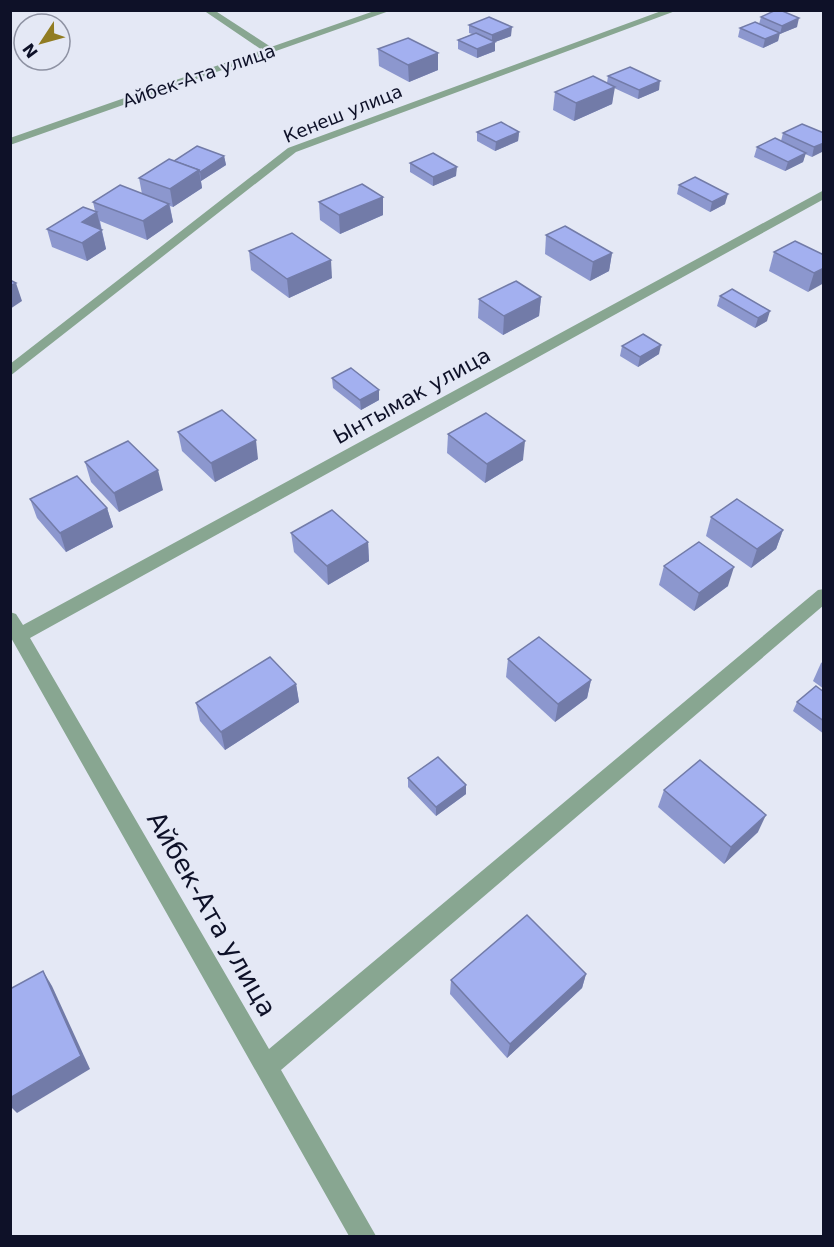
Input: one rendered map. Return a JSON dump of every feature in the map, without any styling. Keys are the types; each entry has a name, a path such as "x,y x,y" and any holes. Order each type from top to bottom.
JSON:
{"street":[{"path":"207,10 270,51"},
{"name":"Айбек-Ата улица","path":"10,142 388,10"},
{"name":"Кенеш улица","path":"10,372 292,150 674,10"},
{"name":"Ынтымак улица","path":"15,627 824,194"},
{"path":"267,1067 824,595"},
{"name":"Айбек-Ата улица","path":"15,627 363,1236"}],"building":[{"path":"776,10 799,18 782,26 761,17"},
{"path":"489,17 512,27 492,35 469,25"},
{"path":"755,22 780,33 765,39 740,28"},
{"path":"476,33 495,42 477,49 458,40"},
{"path":"408,38 438,53 408,65 378,49"},
{"path":"630,67 660,81 639,90 608,76"},
{"path":"593,76 615,87 576,103 555,92"},
{"path":"501,122 519,132 496,142 477,132"},
{"path":"802,124 824,133 824,143 814,147 783,133"},
{"path":"775,138 806,153 788,162 757,147"},
{"path":"197,146 224,156 200,172 174,161"},
{"path":"433,153 457,167 433,177 410,163"},
{"path":"169,159 199,170 170,189 139,178"},
{"path":"695,177 728,194 712,202 679,185"},
{"path":"362,184 383,197 339,215 319,202"},
{"path":"120,185 169,204 143,221 93,202"},
{"path":"83,207 97,212 82,222 102,230 82,243 47,229"},
{"path":"565,226 612,253 593,262 546,235"},
{"path":"292,233 331,260 287,279 249,251"},
{"path":"795,241 824,255 824,268 814,273 774,252"},
{"path":"516,281 541,297 504,316 479,299"},
{"path":"732,289 770,311 758,318 720,296"},
{"path":"643,334 661,345 640,357 622,346"},
{"path":"351,368 379,390 360,400 332,378"},
{"path":"222,410 256,440 211,463 178,432"},
{"path":"486,413 525,441 487,464 448,434"},
{"path":"128,441 158,470 114,493 85,462"},
{"path":"77,476 107,508 60,533 30,499"},
{"path":"737,499 783,530 757,549 711,517"},
{"path":"332,510 368,542 327,566 291,533"},
{"path":"699,542 734,567 699,593 664,566"},
{"path":"539,637 591,680 558,704 508,659"},
{"path":"270,657 296,684 221,732 196,703"},
{"path":"816,686 824,692 824,721 797,702"},
{"path":"438,757 466,785 436,807 408,778"},
{"path":"700,760 766,815 731,847 664,790"},
{"path":"527,915 586,974 510,1044 451,980"},
{"path":"43,971 81,1056 10,1098 10,989"}]}
